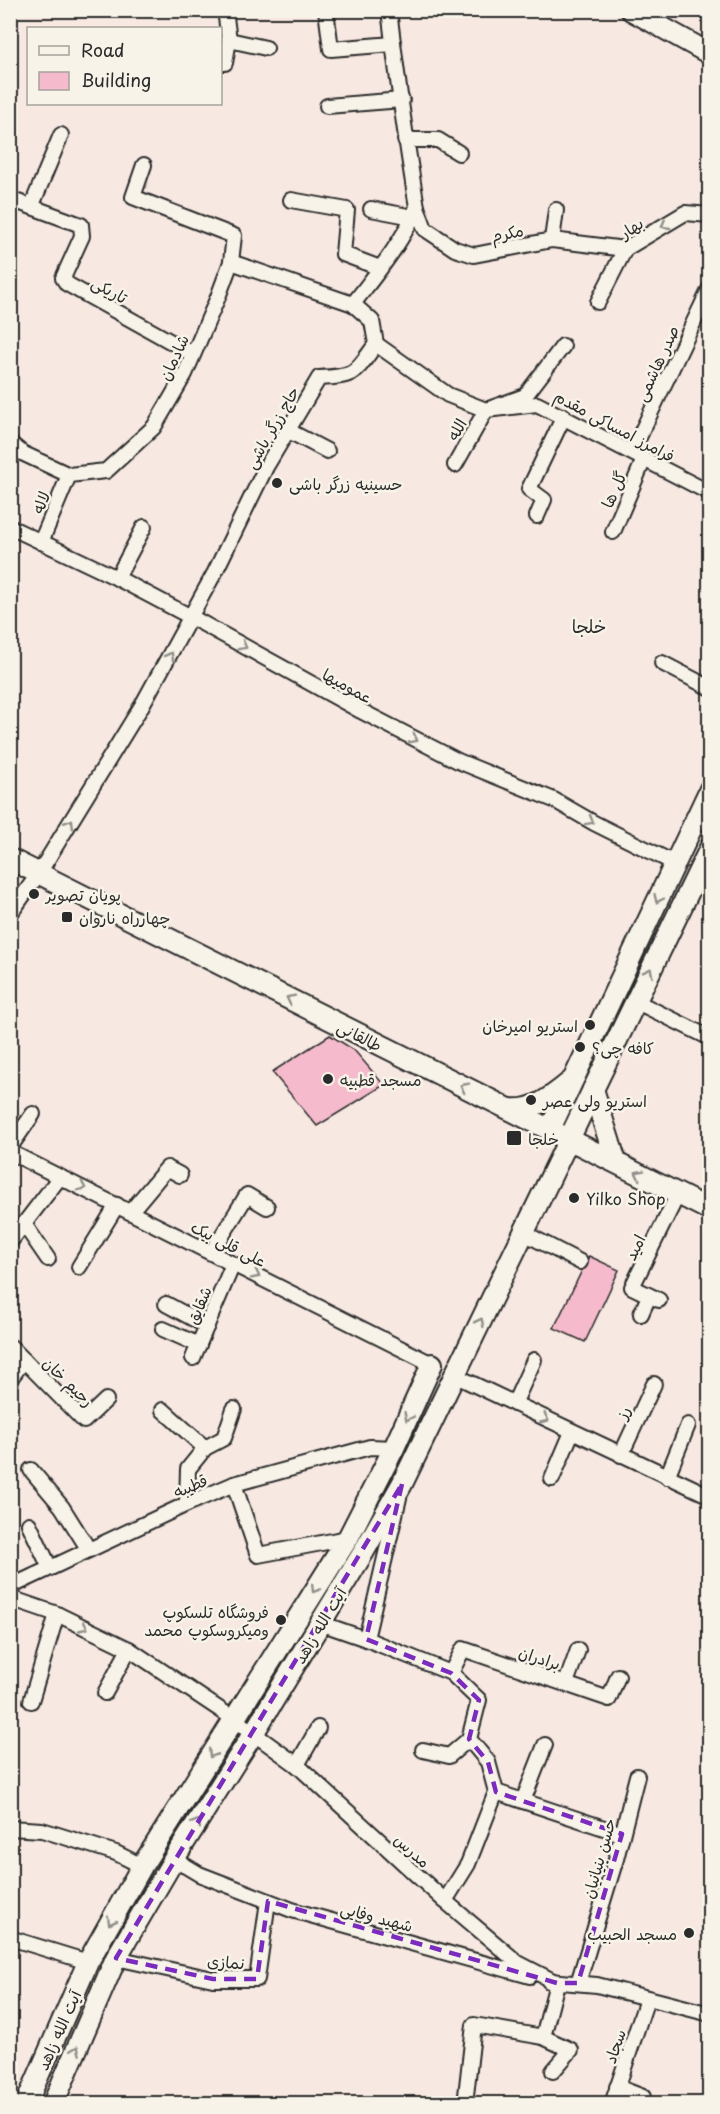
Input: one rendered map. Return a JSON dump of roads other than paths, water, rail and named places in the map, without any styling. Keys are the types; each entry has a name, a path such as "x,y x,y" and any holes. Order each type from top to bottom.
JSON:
{"main road":[{"path":"631,10 710,54"},
{"path":"550,1129 710,789"},
{"path":"570,1139 603,1066 703,876 710,848"},
{"name":"طالقانی","path":"10,859 710,1210"},
{"path":"584,1057 603,1066"},
{"path":"509,1109 522,1111 540,1104 572,1080"},
{"path":"593,1089 616,1162"},
{"name":"آیت الله زاهد","path":"53,2103 116,1958 174,1859 363,1553 402,1484 570,1139"},
{"name":"آیت الله زاهد","path":"26,2103 88,1962 142,1866 348,1538 394,1448 432,1364"}],"street":[{"path":"222,63 225,63 229,40 225,10"},
{"path":"326,10 331,49 393,44"},
{"path":"353,304 381,268 415,212 389,10"},
{"path":"229,40 266,48"},
{"path":"327,106 402,100"},
{"path":"10,199 32,206 60,135"},
{"path":"405,140 438,140 459,153"},
{"path":"144,165 133,197 234,236 231,262 353,304 372,321 376,344"},
{"path":"291,200 347,210 343,254 381,268"},
{"name":"تاریکی","path":"32,206 81,225 82,236 63,278 67,284 193,354"},
{"path":"371,209 415,212"},
{"path":"552,240 556,210"},
{"name":"مکرم","path":"415,212 425,229 455,249 474,255 552,240 625,249"},
{"name":"بهار","path":"598,302 625,249 685,213 710,215"},
{"name":"شادمان","path":"69,475 106,471 154,427 185,374 231,262"},
{"name":"صدر هاشمی","path":"632,452 710,288"},
{"name":"فرامرز امساکی مقدم","path":"376,344 448,395 486,410 537,404 710,493"},
{"name":"حاج زرگر باشی","path":"10,914 39,873 141,707 191,617 266,467 319,378 345,377 351,374 356,371 376,344"},
{"path":"486,410 525,396 563,346"},
{"name":"الله","path":"455,465 486,410"},
{"path":"537,516 544,500 530,489 564,416"},
{"path":"287,430 327,451"},
{"path":"10,443 22,453 69,475"},
{"name":"گل ها","path":"613,532 644,459"},
{"name":"لاله","path":"41,542 69,475"},
{"name":"عمومیها","path":"10,527 117,578 361,711 458,761 554,800 594,823 674,862"},
{"path":"117,578 144,527"},
{"path":"662,663 710,688"},
{"path":"636,1001 710,1038"},
{"path":"10,1147 33,1114"},
{"name":"علی قلی بیک","path":"10,1152 432,1364"},
{"path":"131,1211 167,1168 180,1176"},
{"path":"10,1242 60,1177"},
{"name":"امید","path":"641,1314 654,1298 633,1287 678,1194"},
{"path":"212,1252 247,1195 267,1207"},
{"path":"79,1267 117,1205"},
{"path":"24,1224 48,1258"},
{"path":"524,1233 580,1262"},
{"name":"شقایق","path":"163,1329 196,1352 233,1264"},
{"path":"166,1304 207,1326"},
{"name":"رحیم خان","path":"10,1346 84,1421 106,1400"},
{"path":"10,1379 24,1360"},
{"path":"514,1404 534,1360"},
{"path":"454,1375 710,1496"},
{"name":"رز","path":"621,1455 654,1384"},
{"path":"187,1503 188,1469 205,1448 224,1438 234,1409"},
{"path":"163,1410 205,1448"},
{"path":"667,1477 688,1425"},
{"path":"552,1479 572,1432"},
{"name":"قطیبه","path":"10,1587 187,1503 234,1484 370,1448 394,1448"},
{"path":"31,1470 62,1508 89,1550"},
{"path":"234,1484 258,1555 348,1538"},
{"path":"366,1639 402,1484"},
{"path":"29,1524 50,1568"},
{"path":"10,1598 57,1614 129,1649 234,1719"},
{"path":"32,1701 57,1614"},
{"path":"320,1623 452,1673 479,1700 469,1739 449,1756 423,1750"},
{"path":"105,1694 129,1649"},
{"name":"برادران","path":"452,1673 464,1649 609,1699 618,1676"},
{"path":"566,1683 578,1650"},
{"name":"مدرس","path":"234,1719 297,1765 445,1901 518,1963 556,1983"},
{"path":"297,1765 318,1728"},
{"path":"445,1901 468,1864 496,1792 488,1762 469,1739"},
{"path":"523,1801 545,1745"},
{"name":"حسن بنیانیان","path":"578,1983 638,1776"},
{"path":"496,1792 622,1834"},
{"path":"10,1828 42,1830 116,1853 142,1866"},
{"name":"شهید وفایی","path":"174,1859 199,1874 292,1910 556,1983 578,1983"},
{"name":"نمازی","path":"116,1958 213,1979 257,1979 268,1901"},
{"path":"10,1938 88,1962"},
{"path":"543,2037 556,1983"},
{"path":"578,1983 597,1985 710,2014"},
{"name":"سجاد","path":"612,2103 647,1999"},
{"path":"465,2103 474,2025 543,2037 571,2050 552,2071"},
{"path":"62,2081 63,2103"},
{"path":"617,2087 643,2097"}],"place":[{"name":"حسینیه زرگر باشی","path":"277,483"},
{"name":"پویان تصویر","path":"34,894"},
{"name":"چهارراه ناروان","path":"67,917"},
{"name":"استریو امیرخان","path":"590,1025"},
{"name":"کافه چی؟","path":"580,1047"},
{"name":"مسجد قطبیه","path":"328,1079"},
{"name":"استریو ولی عصر","path":"531,1100"},
{"name":"خلجا","path":"514,1138"},
{"name":"Yilko Shop","path":"574,1198"},
{"name":"فروشگاه تلسکوپ ومیکروسکوپ محمد","path":"281,1620"},
{"name":"مسجد الحبیب","path":"689,1933"}],"district":[{"name":"خلجا","path":"589,625"}]}
